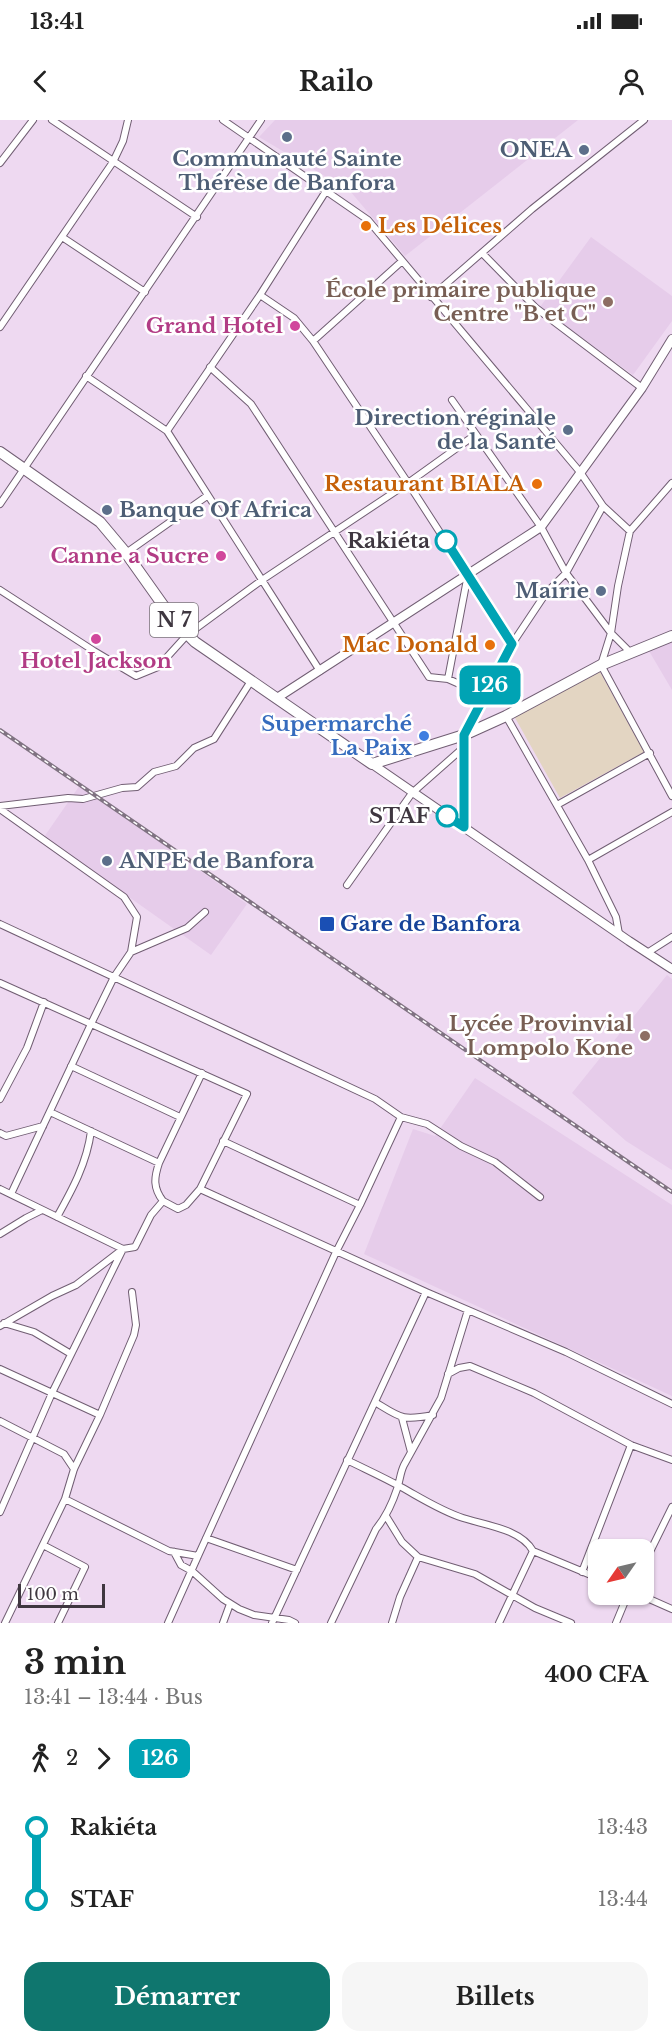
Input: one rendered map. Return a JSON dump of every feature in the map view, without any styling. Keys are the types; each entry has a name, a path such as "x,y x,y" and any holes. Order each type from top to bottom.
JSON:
{"highway":[{"name":"N 7","path":"0,452 100,522 187,635 372,764"},
{"path":"372,764 464,735 506,716 601,664 672,636"}],"main road":[{"path":"277,698 541,527 642,388 672,339"},
{"path":"372,764 619,935 672,969"}],"street":[{"path":"0,163 33,120"},
{"path":"52,120 197,217"},
{"path":"0,327 114,162 123,141 128,120"},
{"path":"223,120 368,220 580,472 603,506 630,531"},
{"path":"0,504 261,120"},
{"path":"431,297 532,209 644,120"},
{"path":"166,431 260,295 326,191"},
{"path":"62,237 145,292"},
{"path":"482,253 536,308 642,388"},
{"path":"313,341 401,262"},
{"path":"260,295 294,318 313,341 512,644"},
{"path":"0,314 6,318"},
{"path":"210,367 251,404 429,676 448,680 484,695"},
{"path":"86,376 166,431 320,670"},
{"path":"452,400 474,435 541,527 566,573 611,633 631,653"},
{"path":"0,590 136,676 158,667 187,635 262,580 408,483 474,435"},
{"path":"672,483 630,531 611,633 601,664 672,796"},
{"path":"126,553 207,496"},
{"path":"464,827 464,735 512,644 546,593 566,573 603,506"},
{"path":"448,680 468,574"},
{"path":"0,807 68,798 83,799 122,788 137,787 154,772 176,766 194,748 214,739 251,681"},
{"path":"506,716 588,860 616,917 619,935"},
{"path":"347,885 412,793 463,747"},
{"path":"557,805 650,753"},
{"path":"0,807 124,897 137,917 131,952 114,977 11,1194"},
{"path":"588,860 672,812"},
{"path":"131,952 187,928 205,912"},
{"path":"0,924 375,1099 401,1117 427,1125 461,1146 495,1162 540,1197"},
{"path":"647,953 672,937"},
{"path":"0,983 202,1073 247,1094 201,1189 186,1205 178,1209 163,1201 156,1192 154,1184 159,1163 202,1073"},
{"path":"0,1099 27,1048 44,1002"},
{"path":"70,1066 180,1118"},
{"path":"50,1112 159,1163"},
{"path":"168,1623 336,1252 401,1117"},
{"path":"0,1133 6,1136 43,1126"},
{"path":"57,1217 89,1152 91,1131"},
{"path":"224,1141 360,1205"},
{"path":"0,1189 123,1249"},
{"path":"201,1189 336,1252 566,1352 672,1404"},
{"path":"1,1325 76,1285 123,1249 135,1247 151,1215 163,1201"},
{"path":"0,1234 42,1210"},
{"path":"0,1512 52,1393 123,1249"},
{"path":"4,1622 65,1499 74,1469 134,1335 136,1318 132,1292"},
{"path":"273,1621 426,1292"},
{"path":"341,1623 332,1621 376,1529 386,1516 399,1485 400,1474 442,1396 468,1310"},
{"path":"1,1325 34,1332 71,1354"},
{"path":"448,1374 459,1368 470,1366 534,1393 631,1445 672,1460"},
{"path":"0,1369 100,1415"},
{"path":"375,1402 402,1418 433,1415"},
{"path":"402,1418 411,1452"},
{"path":"0,1421 64,1454 74,1469"},
{"path":"582,1572 631,1445"},
{"path":"347,1460 451,1513 521,1538 529,1544 533,1551 588,1574"},
{"path":"65,1499 174,1552 198,1556"},
{"path":"654,1544 672,1507"},
{"path":"386,1516 402,1542 418,1557 474,1574 535,1608 571,1623"},
{"path":"207,1539 297,1570"},
{"path":"43,1545 85,1567 58,1623"},
{"path":"499,1623 533,1551"},
{"path":"174,1552 179,1563 231,1604 273,1621 289,1620 295,1623"},
{"path":"392,1623 400,1597 418,1557"},
{"path":"654,1601 672,1609"},
{"path":"223,1623 231,1604"},
{"path":"616,1623 623,1605"}],"shaded area":[{"path":"275,120 578,120 405,256 350,191 259,137"},
{"name":"École primaire publique Centre \"B et C\"","path":"591,237 672,296 672,321 633,375 540,307"},
{"path":"672,641 672,690 649,651"},
{"path":"599,670 644,752 560,798 514,716"},
{"path":"80,785 247,904 211,955 44,837"},
{"name":"Lycée Provinvial Lompolo Kone","path":"667,975 672,979 672,1170 626,1141 572,1093"},
{"path":"475,1078 672,1205 672,1396 364,1254 413,1129 435,1136"}],"railway":[{"path":"0,730 672,1192"}],"bus line":[{"name":"126","path":"446,541 512,644 464,735 464,827 447,816"}],"place":[{"name":"Communauté Sainte Thérèse de Banfora","path":"287,137"},
{"name":"ONEA","path":"584,150"},
{"name":"Les Délices","path":"366,226"},
{"name":"École primaire publique Centre \"B et C\"","path":"608,302"},
{"name":"Grand Hotel","path":"295,326"},
{"name":"Direction réginale de la Santé","path":"568,430"},
{"name":"Restaurant BIALA","path":"537,484"},
{"name":"Banque Of Africa","path":"107,510"},
{"name":"Rakiéta","path":"446,541"},
{"name":"Canne a Sucre","path":"221,556"},
{"name":"Mairie","path":"601,591"},
{"name":"Hotel Jackson","path":"96,639"},
{"name":"Mac Donald","path":"490,645"},
{"name":"Supermarché La Paix","path":"424,736"},
{"name":"STAF","path":"447,816"},
{"name":"ANPE de Banfora","path":"107,861"},
{"name":"Gare de Banfora","path":"327,924"},
{"name":"Lycée Provinvial Lompolo Kone","path":"645,1036"}]}
